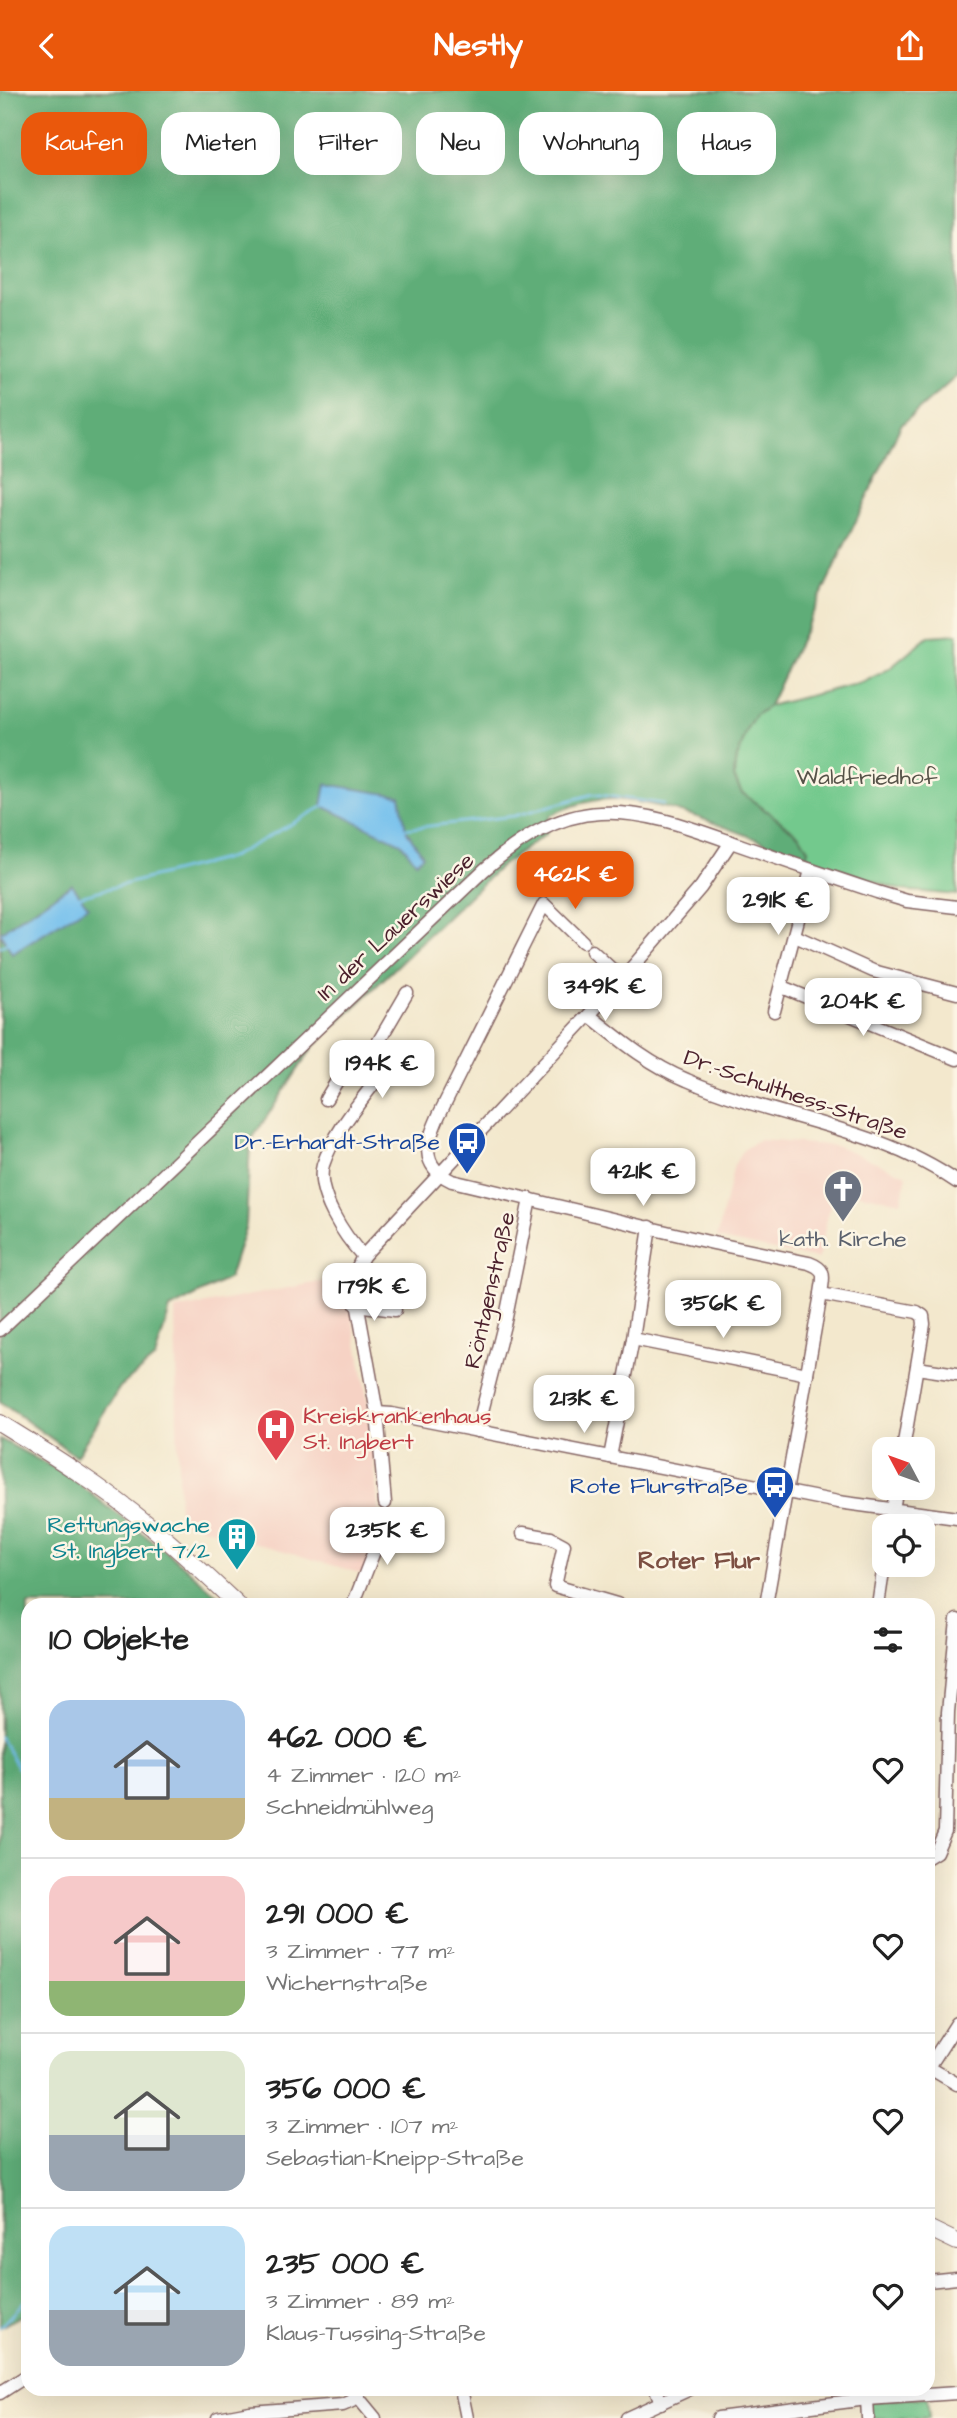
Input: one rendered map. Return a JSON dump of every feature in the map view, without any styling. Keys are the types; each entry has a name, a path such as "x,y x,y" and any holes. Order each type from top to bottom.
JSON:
{"main road":[{"path":"0,1423 69,1466 149,1525 230,1598"},
{"path":"935,2231 957,2242"}],"street":[{"name":"In der Lauerswiese","path":"0,1330 484,870 541,829 575,817 600,813 619,813 659,820 907,901 957,907"},
{"path":"384,1503 377,1413 356,1305 355,1273 363,1256 622,979 701,887 731,842"},
{"path":"774,1011 811,870"},
{"path":"622,979 544,904 432,1132 427,1147 429,1158 441,1174 452,1181 809,1263 821,1269 821,1294 767,1598"},
{"path":"795,936 873,971 957,993"},
{"path":"782,987 957,1059"},
{"path":"369,1058 407,993"},
{"name":"Dr.-Schulthess-Straße","path":"589,1015 653,1063 681,1078 711,1090 869,1139 921,1160 957,1182"},
{"path":"326,1099 355,1053 369,1058 384,1070 344,1125 327,1158 322,1175 335,1218 344,1234 363,1256"},
{"name":"Röntgenstraße","path":"477,1431 506,1317 530,1199"},
{"path":"610,1457 633,1339 650,1227"},
{"path":"821,1294 917,1312 923,1316 924,1324 906,1437"},
{"path":"356,1305 395,1310"},
{"path":"633,1339 807,1374"},
{"path":"917,1369 957,1374"},
{"path":"377,1413 893,1511 957,1518"},
{"path":"892,1514 895,1500"},
{"path":"356,1598 379,1541 384,1517"},
{"path":"523,1533 551,1538 564,1545 555,1586 596,1598"},
{"path":"879,1598 882,1577"},
{"path":"935,1853 945,1831 948,1712 957,1621"},
{"path":"935,2059 953,2037 957,2023"},
{"path":"935,2071 957,2084"},
{"path":"935,2280 957,2278"},
{"path":"0,2393 21,2380"},
{"path":"935,2394 957,2393"},
{"path":"218,2418 250,2412 343,2405 352,2396"},
{"path":"357,2396 375,2418"},
{"path":"462,2396 467,2418"},
{"path":"658,2396 661,2403"},
{"path":"631,2417 676,2396"},
{"path":"718,2418 912,2396"},
{"path":"867,2399 868,2418"}],"shaded area":[{"path":"760,1140 838,1146 907,1175 901,1202 834,1189 818,1259 717,1238 734,1165 743,1150"},
{"name":"Kreiskrankenhaus St. Ingbert","path":"345,1277 369,1409 379,1515 363,1574 179,1520 175,1310"}],"green space":[{"path":"0,91 957,91 957,376 901,425 769,706 756,715 735,763 734,777 741,792 800,836 808,850 806,858 713,823 641,802 616,799 591,801 550,816 546,834 502,865 313,1047 250,1142 246,1225 229,1278 170,1309 155,1358 120,1387 76,1456 0,1402","holes":["72,884 13,954 0,933"]},
{"name":"Waldfriedhof","path":"957,634 957,895 900,890 806,858 808,850 800,836 741,792 734,777 735,763 756,715 769,706 864,682 889,669 929,636"},
{"path":"0,1439 67,1475 182,1564 220,1598 21,1598 21,2316 0,2327"},
{"path":"927,2397 929,2418 869,2418 868,2401"}],"water":[{"path":"326,784 400,796 406,830 423,855 416,862 401,843 322,806"},
{"path":"72,884 88,906 12,954 0,933"}],"waterway":[{"path":"404,829 514,816 593,794 664,804"},
{"path":"79,896 231,857 324,806"},
{"path":"0,947 9,942"},
{"path":"0,1737 21,1774"},
{"path":"0,2327 21,2304"}],"place":[{"name":"Dr.-Erhardt-Straße","path":"467,1175"},
{"name":"kath. Kirche","path":"843,1223"},
{"name":"Kreiskrankenhaus St. Ingbert","path":"276,1462"},
{"name":"Rote Flurstraße","path":"775,1519"},
{"name":"Rettungswache St. Ingbert 7/2","path":"237,1571"}],"district":[{"name":"Roter Flur","path":"699,1560"}]}
